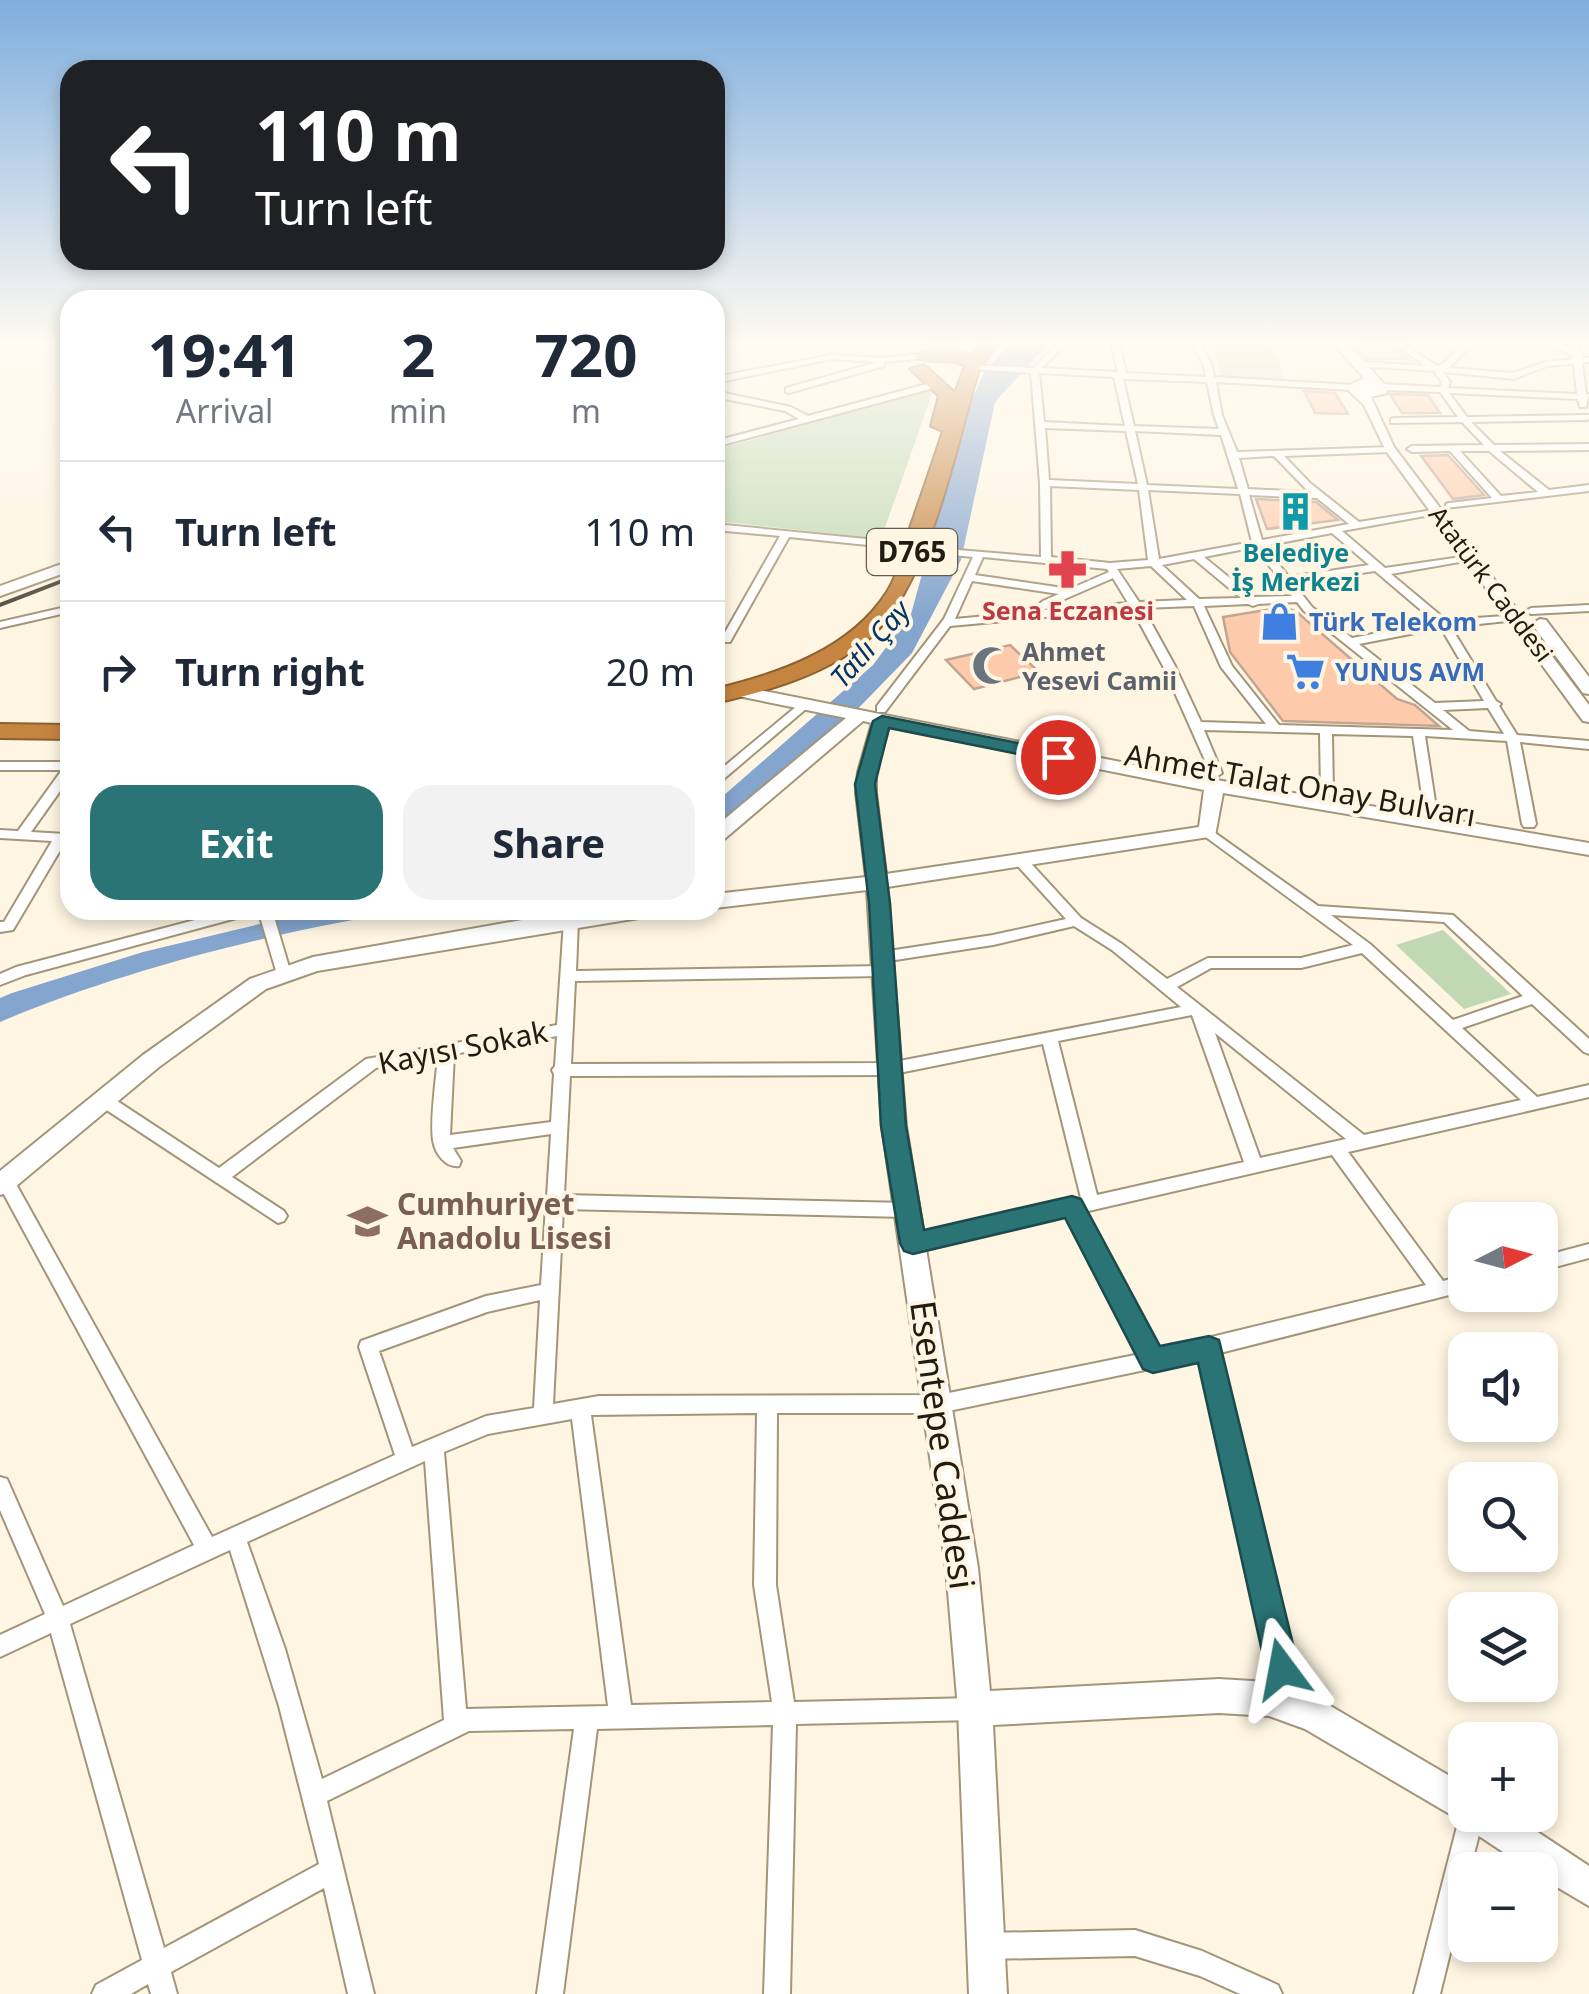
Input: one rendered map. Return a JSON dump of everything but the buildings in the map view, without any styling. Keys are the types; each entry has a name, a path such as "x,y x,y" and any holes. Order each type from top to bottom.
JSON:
{"highway":[{"name":"D765","path":"727,694 780,678 842,647 878,618 898,592 940,436"},
{"name":"D765","path":"725,675 792,652 840,627 878,590 911,547 951,436"},
{"path":"0,731 60,732"},
{"path":"0,746 60,746"}],"main road":[{"name":"Atatürk Caddesi","path":"1385,436 1524,614 1589,718"},
{"name":"Atatürk Caddesi","path":"1403,436 1471,557 1589,690"},
{"path":"1391,448 1411,449"},
{"path":"0,591 60,570"},
{"path":"780,678 815,703"},
{"path":"727,694 815,703"},
{"name":"Ahmet Talat Onay Bulvarı","path":"815,703 1589,848"},
{"path":"725,829 869,714"},
{"name":"Esentepe Caddesi","path":"869,714 865,784 889,1069 906,1210 960,1550 975,1709 988,1994"},
{"path":"725,899 876,882 1208,832 1215,780"},
{"name":"Ahmet Talat Onay Bulvarı","path":"1215,780 1327,792 1589,834"},
{"path":"3,1182 238,996 284,974 359,954 571,920"},
{"path":"975,1709 1219,1696 1291,1704 1448,1795"},
{"path":"1505,1832 1589,1888"}],"street":[{"path":"1042,436 1046,558"},
{"path":"1131,436 1154,563 1198,604 1228,667 1277,730"},
{"path":"1227,436 1258,544 1299,599 1466,734"},
{"path":"1478,436 1546,493"},
{"path":"1411,449 1589,447"},
{"path":"1234,455 1391,448"},
{"path":"1454,450 1498,499"},
{"path":"1278,455 1358,526"},
{"path":"1045,483 1319,495"},
{"path":"1031,616 1112,570 1443,508 1589,488"},
{"path":"725,527 979,555 1046,558 1112,570 1136,605 1197,726 1215,780"},
{"path":"1334,530 1444,624 1513,738 1529,824"},
{"path":"725,640 786,534"},
{"path":"869,714 946,623 979,555"},
{"path":"1196,556 1253,604"},
{"path":"1286,581 1471,557"},
{"path":"968,577 1070,592"},
{"path":"946,623 1136,605 1253,604 1299,599"},
{"path":"1350,642 1444,624 1589,608"},
{"path":"0,626 60,611"},
{"path":"725,772 815,703"},
{"path":"1433,707 1495,704"},
{"path":"1197,726 1466,734 1589,745"},
{"path":"1326,732 1327,792"},
{"path":"1419,734 1430,808"},
{"path":"0,766 60,767"},
{"path":"22,836 60,781"},
{"path":"1208,832 1366,946 1534,1103"},
{"path":"0,834 60,838"},
{"path":"0,926 8,927 60,846"},
{"path":"1020,860 1076,921 1117,946 1361,1142"},
{"path":"1317,910 1448,918 1589,1048"},
{"path":"0,980 21,970 224,920"},
{"path":"264,920 284,974"},
{"path":"543,1415 571,920"},
{"path":"568,976 883,964 1076,921"},
{"path":"1167,986 1208,963 1301,963 1366,946"},
{"path":"1451,1026 1535,997"},
{"path":"560,1070 889,1069 1198,1011"},
{"path":"1198,1011 1254,1166"},
{"name":"Kayısı Sokak","path":"220,1177 360,1070 385,1059 563,1029"},
{"path":"1050,1040 1081,1204 1153,1360"},
{"path":"446,1049 441,1143 453,1160"},
{"path":"913,1243 1589,1091"},
{"path":"102,1100 278,1216"},
{"path":"441,1143 557,1128"},
{"path":"1335,1148 1439,1290"},
{"path":"3,1182 208,1548"},
{"path":"553,1202 906,1210"},
{"path":"1558,1259 1589,1251"},
{"path":"0,1646 208,1548 486,1425 580,1408 939,1404 1209,1348 1448,1288"},
{"path":"406,1459 368,1347 486,1304 549,1291"},
{"path":"1209,1348 1291,1704"},
{"path":"767,1404 766,1585 785,1713 778,1994"},
{"path":"580,1408 621,1717"},
{"path":"434,1447 456,1726"},
{"path":"0,1486 58,1619 164,1994"},
{"path":"235,1536 272,1634 315,1795 360,1994"},
{"path":"315,1795 468,1720 975,1709"},
{"path":"550,1994 587,1717"},
{"path":"1427,1994 1468,1832"},
{"path":"106,1994 332,1870"},
{"path":"986,1946 1135,1943 1202,1964 1269,1994"}],"green space":[{"path":"764,436 917,436 881,539 725,522 725,447"},
{"path":"1443,930 1511,994 1464,1009 1396,945"}],"water":[{"path":"960,436 988,436 961,560 912,653 847,720 725,821 725,794 873,665 911,614"},
{"path":"276,920 353,920 150,969 0,1022 0,998 143,952"}],"railway":[{"path":"0,605 60,582"}],"place":[{"name":"Belediye İş Merkezi","path":"1296,512"},
{"name":"Sena Eczanesi","path":"1068,570"},
{"name":"Türk Telekom","path":"1279,622"},
{"name":"Ahmet Yesevi Camii","path":"992,666"},
{"name":"YUNUS AVM","path":"1305,672"},
{"name":"Cumhuriyet Anadolu Lisesi","path":"367,1222"}],"route":[{"path":"1058,757 882,721 865,784 880,903 894,1126 913,1243 1072,1206 1153,1360 1209,1348 1282,1669"}],"water label":[{"name":"Tatlı Çay","path":"870,644"}]}
